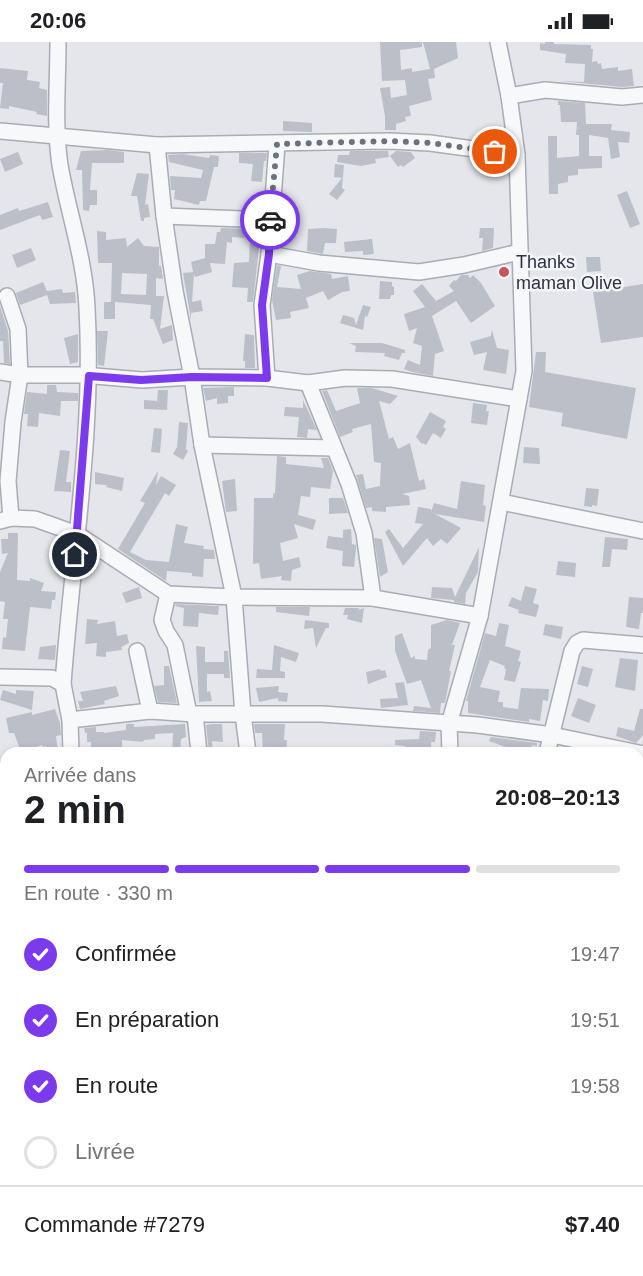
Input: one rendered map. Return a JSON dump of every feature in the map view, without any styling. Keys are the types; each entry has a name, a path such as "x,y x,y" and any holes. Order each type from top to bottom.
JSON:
{"street":[{"path":"58,42 57,136 62,173 86,292 89,376 63,684 70,720 71,747"},
{"path":"450,747 449,724 480,616 524,371 517,155 509,96 498,42"},
{"path":"509,96 545,90 622,97 643,95"},
{"path":"0,131 157,145 390,141 430,143 517,155"},
{"path":"267,378 262,305 269,254 277,144"},
{"path":"157,145 175,291 192,377 202,445 234,597 247,747"},
{"path":"164,216 270,220"},
{"path":"269,254 342,266 419,272 464,265 519,252"},
{"path":"7,296 18,329 20,375 13,422 5,519 35,519 77,534 168,594 373,598 480,616"},
{"path":"0,372 20,375 89,376 141,380 192,377 267,378 308,383 345,378 392,379 519,399"},
{"path":"308,383 349,484 364,533 373,598"},
{"path":"202,445 334,448"},
{"path":"501,502 643,531"},
{"path":"168,594 162,620 175,645 198,747"},
{"path":"549,747 572,651 577,643 583,640 643,645"},
{"path":"137,651 150,711"},
{"path":"0,678 52,678 63,684"},
{"path":"70,720 150,711 192,714 322,714 552,735 609,747"}],"building":[{"path":"380,42 422,42 422,47 400,50 401,70 412,68 412,72 430,69 423,42 456,42 458,58 434,69 435,78 428,79 432,100 409,106 411,116 405,117 406,121 396,124 396,130 385,130 380,88 390,87 391,98 407,95 405,80 382,81"},
{"path":"545,42 591,45 592,62 601,63 602,69 618,67 618,71 632,69 634,86 559,81 584,82 585,64 565,63 566,54 540,50 540,43 545,44"},
{"path":"0,68 28,71 27,80 40,82 39,88 47,90 47,116 9,106 9,109 0,108 3,83 0,83"},
{"path":"558,101 585,103 586,124 612,124 611,130 630,132 629,143 618,142 620,157 611,159 608,138 589,135 589,156 602,156 602,168 578,169 578,175 568,176 568,182 558,184 558,194 549,194 548,136 557,136 557,158 579,156 577,122 561,122"},
{"path":"283,121 312,123 312,132 283,131"},
{"path":"81,151 124,152 124,163 92,163 90,190 97,190 97,205 90,205 89,211 83,210 82,170 76,170"},
{"path":"350,151 388,151 389,157 375,159 376,163 361,166 337,162 338,155 349,155"},
{"path":"396,151 411,152 415,158 403,167 401,165 398,167 390,156"},
{"path":"18,152 23,164 5,172 0,159"},
{"path":"239,153 267,153 262,182 251,181 253,164 239,163"},
{"path":"182,154 209,158 210,155 219,156 218,167 214,167 206,201 200,201 199,205 174,199 175,190 171,190 170,176 201,178 203,170 169,162 168,155"},
{"path":"335,164 344,165 342,188 345,190 337,200 329,194 342,178 334,177"},
{"path":"137,173 149,174 145,205 148,204 150,217 144,218 144,221 141,221 137,196 131,196"},
{"path":"627,191 640,224 630,228 617,195"},
{"path":"48,202 53,217 42,220 40,215 0,230 0,215 18,208 19,211"},
{"path":"221,228 245,229 244,238 232,237 232,243 227,242 225,264 210,263 212,272 195,277 194,274 192,302 201,300 203,311 191,313 191,320 183,273 193,272 191,262 205,258 205,244 215,244 217,232 220,232"},
{"path":"480,228 494,228 493,248 482,251 483,238 479,238"},
{"path":"308,229 337,229 336,243 325,243 323,254 307,251"},
{"path":"97,231 106,232 106,240 126,238 127,247 138,238 144,246 159,247 159,266 161,266 163,279 156,278 156,296 164,296 160,329 172,325 173,340 163,344 153,319 150,319 151,305 115,302 115,319 104,319 104,302 111,302 112,263 98,263","holes":["122,273 147,274 146,295 121,294"]},
{"path":"250,238 260,239 253,302 247,302 248,288 232,287 234,263 249,262"},
{"path":"372,239 374,254 363,255 363,251 345,252 344,242"},
{"path":"31,248 36,260 17,268 12,255"},
{"path":"586,257 600,257 601,271 587,272"},
{"path":"277,265 281,266 277,287 301,289 297,275 310,271 331,274 332,279 348,276 350,291 342,292 328,300 323,291 306,298 309,308 290,312 291,318 276,320 272,300"},
{"path":"461,275 468,275 470,278 473,275 481,283 495,306 471,323 456,301 432,316 444,351 435,354 433,376 404,369 408,360 420,365 422,346 413,343 417,328 409,331 404,314 425,307 413,291 422,284 436,301 454,291 449,286"},
{"path":"380,281 392,282 394,295 391,295 390,299 379,299"},
{"path":"43,282 47,291 62,289 63,293 75,292 76,303 50,304 47,295 20,305 16,293"},
{"path":"643,284 643,337 601,343 593,292"},
{"path":"363,305 371,307 367,317 365,316 363,330 340,323 343,315 354,318 356,325"},
{"path":"0,306 8,331 10,364 4,363 3,341 0,341"},
{"path":"492,330 497,348 509,350 506,374 483,370 487,352 474,355 470,342 491,336"},
{"path":"97,331 108,331 104,366 98,365"},
{"path":"78,334 78,362 70,364 64,338"},
{"path":"245,334 254,335 255,368 245,368 245,361 243,361"},
{"path":"349,343 382,343 405,350 405,353 402,353 399,360 384,356 385,353 355,352 356,346"},
{"path":"536,352 546,352 545,372 636,388 627,439 561,426 563,413 529,407"},
{"path":"47,385 56,385 57,392 78,393 78,401 61,401 60,416 39,413 38,427 27,426 28,414 24,414 27,392 47,394"},
{"path":"234,387 234,396 228,396 228,403 217,404 217,398 206,401 203,388"},
{"path":"357,388 372,388 398,396 390,404 379,401 389,439 393,437 398,449 410,443 419,481 424,479 426,489 402,494 409,496 410,505 386,507 386,512 372,511 372,507 366,508 356,475 363,474 366,489 380,486 381,463 374,462 371,424 352,429 353,432 340,437 322,391 327,390 336,411 360,403"},
{"path":"158,390 168,390 167,410 144,409 144,400 157,401"},
{"path":"303,400 317,430 308,429 307,438 297,437 299,417 284,416 285,407 303,408"},
{"path":"473,403 487,405 486,411 489,411 487,425 471,423"},
{"path":"430,412 446,421 443,427 446,429 441,438 433,433 426,445 416,437"},
{"path":"179,422 188,423 186,449 188,451 183,460 173,454 177,447"},
{"path":"154,428 162,429 160,453 151,452"},
{"path":"524,447 539,448 540,464 523,463"},
{"path":"60,450 70,451 66,482 71,482 71,492 54,491"},
{"path":"277,456 286,457 286,464 324,468 321,458 328,458 333,471 330,489 311,487 310,497 301,496 298,515 316,520 313,530 294,524 298,538 280,543 283,561 299,557 301,567 292,570 291,581 281,580 282,576 261,579 259,563 253,564 254,498 273,498"},
{"path":"158,471 156,485 161,476 176,485 169,496 165,493 130,552 146,560 169,562 176,524 188,527 184,543 214,550 215,559 204,559 203,577 192,576 192,573 167,571 166,581 118,549 145,503 140,501"},
{"path":"95,472 124,478 122,491 106,487 107,485 95,484"},
{"path":"235,479 237,511 226,512 222,481"},
{"path":"461,481 485,485 484,522 435,514 461,528 447,544 441,539 433,546 427,538 403,566 385,532 389,529 403,548 423,524 415,523 418,507 431,509 431,512 434,503 457,509"},
{"path":"586,488 599,489 597,506 584,506"},
{"path":"329,498 343,498 348,513 329,514"},
{"path":"351,529 352,544 356,545 354,567 342,566 343,551 326,548 328,536 343,538 343,530"},
{"path":"8,533 18,533 17,580 30,581 30,578 44,583 41,591 56,592 51,609 30,607 25,651 2,649 8,619 3,619 5,602 0,601 0,572 8,553 2,554 1,539 8,539"},
{"path":"605,537 628,539 627,550 612,549 610,567 602,567"},
{"path":"374,538 382,539 388,572 380,577"},
{"path":"479,547 478,572 466,593 465,604 454,602 454,600 431,598 432,587 452,588 455,597"},
{"path":"558,561 576,563 575,577 556,575"},
{"path":"525,586 537,589 533,603 539,605 536,617 518,613 519,610 508,606 512,597 521,601"},
{"path":"139,587 142,598 126,603 122,593"},
{"path":"629,597 643,598 643,613 641,613 639,629 626,627"},
{"path":"176,604 219,606 218,615 199,613 198,627 183,626 184,608 175,606"},
{"path":"276,607 310,607 309,616 276,612"},
{"path":"345,608 359,608 358,610 364,608 362,623 347,619 348,615 343,615"},
{"path":"87,619 98,620 97,624 115,621 117,636 127,634 129,643 121,647 122,650 106,652 106,657 96,656 97,643 85,644"},
{"path":"305,620 329,623 329,628 326,628 316,648 313,628 304,629"},
{"path":"447,620 460,623 452,645 455,645 445,703 441,703 440,713 413,711 414,706 431,708 421,680 407,684 395,651 395,636 402,633 411,658 415,656 415,659 427,660 428,650 431,648 431,625"},
{"path":"499,623 509,625 505,646 521,651 518,661 521,662 515,682 504,680 505,666 490,660 480,687 500,691 498,702 503,702 503,707 518,709 521,688 549,689 548,701 543,700 540,721 529,719 529,722 468,713 468,701 466,701 485,633 496,636"},
{"path":"545,624 563,627 561,639 543,635"},
{"path":"56,645 55,660 38,659 40,647"},
{"path":"274,645 299,653 296,662 281,657 280,671 285,672 285,678 256,678 257,669 272,670"},
{"path":"196,646 205,647 205,662 224,662 224,651 228,651 230,678 224,678 224,674 207,674 207,692 210,691 212,701 199,702"},
{"path":"620,658 638,660 635,691 615,687"},
{"path":"164,666 169,666 177,703 158,702 154,686 164,685"},
{"path":"582,666 593,669 588,687 577,684"},
{"path":"385,670 387,677 368,684 366,672"},
{"path":"404,682 408,705 381,708 380,699 398,698 395,683"},
{"path":"116,686 119,696 104,701 105,704 80,709 78,701 83,701 80,692"},
{"path":"279,686 278,692 288,693 287,702 278,701 278,698 259,702 256,688"},
{"path":"3,690 16,694 16,690 34,691 32,710 0,700"},
{"path":"578,698 596,705 589,723 571,716"},
{"path":"55,709 61,735 56,736 57,747 43,747 42,745 19,747 14,733 9,733 6,718 32,712 32,715"},
{"path":"640,709 643,709 643,735 636,743 616,736 618,727 634,731"},
{"path":"126,724 134,724 134,727 185,724 186,737 181,739 180,747 172,747 173,733 155,734 155,739 143,742 122,740 122,747 91,747 91,742 87,742 87,733 84,728 96,727 96,732 104,733 126,730"},
{"path":"222,724 223,742 212,741 212,747 208,747 206,725"},
{"path":"254,724 285,724 284,740 287,740 286,747 263,747 262,733 255,733"},
{"path":"420,731 436,732 435,742 431,742 431,747 395,745 395,740 419,739"},
{"path":"491,737 537,743 537,746 506,747 489,741"}],"way so far":[{"path":"270,220 277,144 390,141 430,143 495,152"}],"place":[{"name":"Thanks maman Olive","path":"504,272"}],"route":[{"path":"75,555 89,376 141,380 192,377 267,378 262,305 269,254 270,220"}]}
